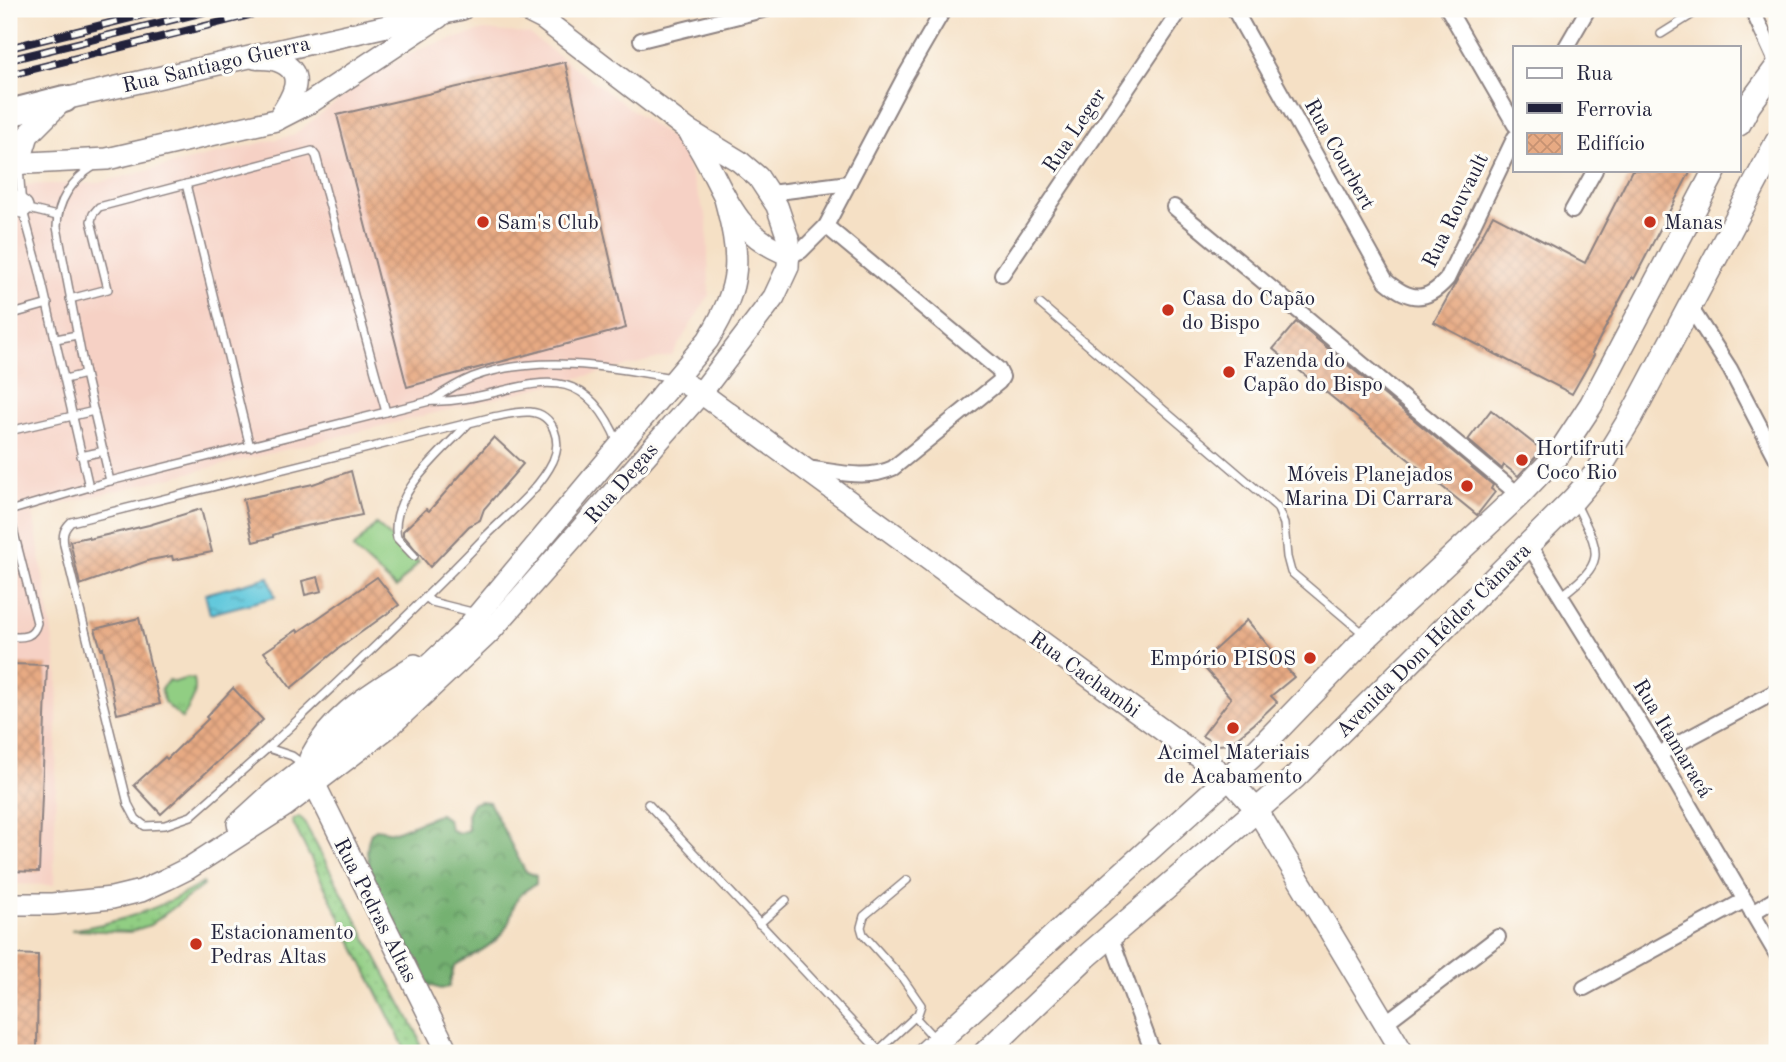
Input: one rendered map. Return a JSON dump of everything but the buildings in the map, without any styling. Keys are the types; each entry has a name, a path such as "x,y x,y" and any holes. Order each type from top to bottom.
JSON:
{"highway":[{"path":"9,113 64,99"}],"main road":[{"name":"Rua Santiago Guerra","path":"64,99 456,9"},
{"name":"Rua Santiago Guerra","path":"14,164 107,159 276,120 310,102 456,9"},
{"path":"523,9 543,19 688,130 739,160 758,177 770,193 783,219 790,254 757,239 732,211 704,154 688,130"},
{"path":"244,57 278,61 288,67 294,77 295,89 292,98 276,120"},
{"path":"1740,122 1777,66"},
{"path":"14,164 29,135 64,99"},
{"name":"Avenida Dom Hélder Câmara","path":"985,1053 1086,957 1304,768 1574,499 1598,471 1616,442 1777,142"},
{"name":"Avenida Dom Hélder Câmara","path":"931,1048 1251,757 1367,636 1560,453 1581,422 1714,172"},
{"name":"Rua Degas","path":"310,776 319,740 337,719 355,704 461,635 708,340 730,296 736,270 737,249 724,194"},
{"name":"Rua Degas","path":"9,904 52,904 112,898 141,891 189,868 273,792 310,776 389,727 479,644 701,393 774,297 786,274 790,254"},
{"name":"Rua Cachambi","path":"677,379 701,393 1228,778 1257,810 1403,1053"},
{"name":"Rua Pedras Altas","path":"310,776 448,1053"},
{"path":"1111,937 1103,909 1105,897 1113,884"}],"street":[{"path":"641,40 767,9"},
{"path":"790,254 802,251 826,226 904,78 944,9"},
{"name":"Rua Leger","path":"1002,274 1181,9"},
{"name":"Rua Courbert","path":"1234,9 1386,281 1414,297 1426,296"},
{"path":"1448,9 1513,122"},
{"path":"1572,46 1588,9"},
{"path":"1752,9 1777,66"},
{"name":"Rua Rouvault","path":"1426,296 1437,290 1447,279 1513,141"},
{"path":"1572,211 1594,172"},
{"path":"770,193 849,183"},
{"path":"1174,207 1518,495"},
{"path":"804,468 860,475 881,474 893,468 1002,377 998,369 826,226"},
{"path":"1690,307 1730,369 1777,459"},
{"name":"Rua Itamaracá","path":"1529,545 1659,754 1777,955"},
{"path":"1659,754 1777,691"},
{"path":"1584,988 1749,907 1777,898"},
{"path":"1111,937 1153,1053"},
{"path":"1385,1023 1498,937"}],"lane":[{"path":"1661,34 1702,9"},
{"path":"70,299 108,289 92,221 93,214 99,207 306,152 314,153 386,412"},
{"path":"107,159 78,177 65,194 57,216 62,265 110,481"},
{"path":"14,164 15,203 48,304 89,487"},
{"path":"186,184 250,447"},
{"path":"15,203 57,216"},
{"path":"1040,303 1277,507 1284,524 1291,572 1367,636"},
{"path":"9,315 48,304"},
{"path":"56,340 77,335"},
{"path":"430,401 475,376 550,364 608,368 677,379"},
{"path":"65,379 85,374"},
{"path":"9,637 29,636 37,623 9,512 89,487 430,401 463,401 539,383 554,382 580,391 601,411 620,447"},
{"path":"9,432 94,411"},
{"path":"519,411 534,412 555,431 558,445 554,458 539,482 427,598 268,748 191,816 165,825 145,826 135,819 128,804 64,545 66,527 72,522 468,424 519,411"},
{"path":"414,556 397,538 396,519 399,505 419,476 468,424"},
{"path":"81,456 104,451"},
{"path":"1560,596 1581,581 1593,565 1597,547 1574,499"},
{"path":"427,598 432,602 478,613"},
{"path":"268,748 292,756 310,776"},
{"path":"648,804 880,1052 915,1017 919,1011 919,1000 863,934 861,926 864,916 907,880"},
{"path":"759,924 786,900"},
{"path":"915,1017 931,1048"}],"shaded area":[{"path":"484,30 529,34 680,145 707,219 709,295 672,355 33,511 58,673 54,885 9,884 9,185 97,183 293,135 376,72 421,48"}],"green space":[{"path":"376,524 419,562 396,588 353,549"},
{"path":"194,679 195,690 182,719 164,702 161,688 169,680 175,682"},
{"path":"489,802 525,871 536,876 536,884 520,896 500,936 484,949 454,966 449,987 441,989 428,985 416,967 415,957 408,944 397,937 372,877 367,853 368,842 371,833 376,829 395,832 440,814 447,819 451,830 459,833 468,830 467,814 472,804"},
{"path":"299,817 418,1035 421,1049 415,1053 407,1053 292,821"},
{"path":"203,883 204,885 150,925 130,932 71,930 140,913"}],"water":[{"path":"269,577 275,597 210,614 205,594"}],"railway":[{"path":"9,48 167,9"},
{"path":"9,60 216,9"},
{"path":"9,75 274,9"}],"place":[{"name":"Sam's Club","path":"483,222"},
{"name":"Manas","path":"1650,222"},
{"name":"Casa do Capão do Bispo","path":"1168,310"},
{"name":"Fazenda do Capão do Bispo","path":"1229,372"},
{"name":"Hortifruti Coco Rio","path":"1522,460"},
{"name":"Móveis Planejados Marina Di Carrara","path":"1467,486"},
{"name":"Empório PISOS","path":"1310,658"},
{"name":"Acimel Materiais de Acabamento","path":"1233,728"},
{"name":"Estacionamento Pedras Altas","path":"196,944"}]}
